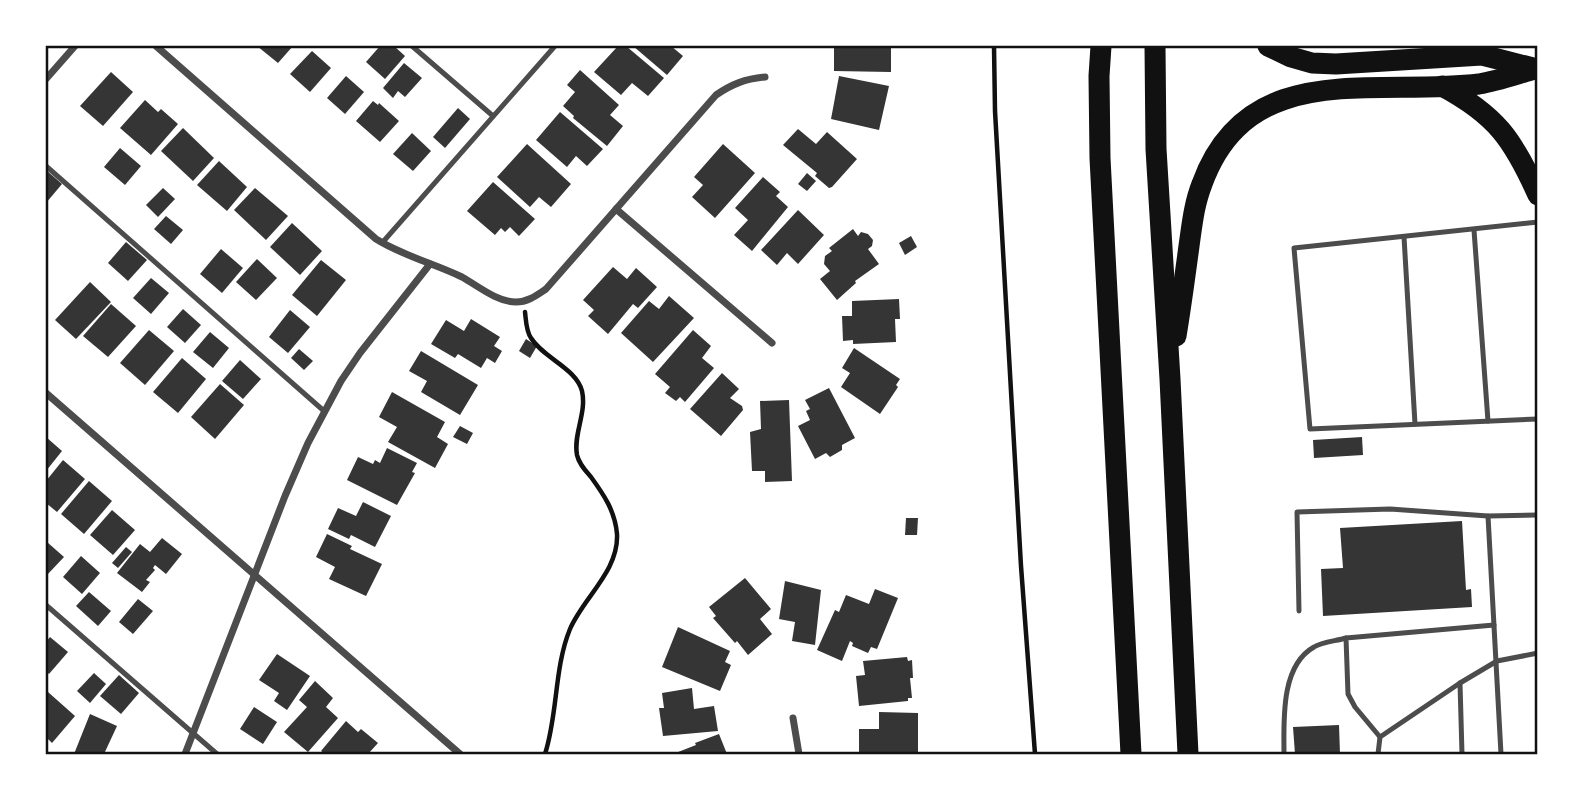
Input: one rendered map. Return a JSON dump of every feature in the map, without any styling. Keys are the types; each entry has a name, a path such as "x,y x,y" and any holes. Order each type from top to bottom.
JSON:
{"highway":[{"path":"1101,46 1100,158 1131,754"},
{"path":"1155,46 1156,149 1188,754"},
{"path":"1170,379 1195,209 1212,160 1243,122 1263,108 1295,95 1322,89 1480,84 1535,69 1482,55 1437,55 1336,64 1312,63 1268,46"},
{"path":"1440,85 1477,106 1492,119 1510,141 1538,194"}],"street":[{"path":"46,79 75,46"},
{"path":"156,46 382,243 460,276 509,301 524,301 546,289 716,95 745,79 765,77"},
{"path":"616,209 772,343"},
{"path":"185,754 295,470 324,411 360,353 430,264"},
{"path":"46,393 460,754"},
{"path":"793,718 799,754"}],"lane":[{"path":"412,46 493,116"},
{"path":"382,243 555,46"},
{"path":"46,166 324,411"},
{"path":"1538,222 1294,248 1310,429 1538,419"},
{"path":"1474,230 1488,421"},
{"path":"1404,237 1415,425"},
{"path":"1299,611 1297,512 1390,509 1488,516 1538,515"},
{"path":"1488,516 1501,754"},
{"path":"46,605 217,754"},
{"path":"1284,754 1284,703 1294,666 1313,647 1346,638 1494,625"},
{"path":"1346,638 1348,694 1380,737 1378,754"},
{"path":"1380,737 1497,661 1538,653"},
{"path":"1460,683 1462,754"}],"path":[{"path":"994,46 995,111 1020,552 1035,754"},
{"path":"524,301 531,339 575,379 581,388 583,413 576,453 580,464 607,499 615,517 617,537 614,556 608,569 571,627 545,754"}],"building":[{"path":"257,46 293,46 278,63"},
{"path":"380,46 394,46 405,56 385,79 366,62"},
{"path":"618,46 626,46 664,78 648,96 632,83 621,95 594,72"},
{"path":"633,46 671,46 683,56 667,75"},
{"path":"891,46 891,72 834,71 834,48"},
{"path":"312,51 331,68 310,92 290,74"},
{"path":"404,63 422,78 405,97 398,91 393,98 383,88"},
{"path":"580,70 619,105 610,115 623,126 607,146 573,118 563,106 575,92 567,85"},
{"path":"111,72 133,92 103,126 80,106"},
{"path":"346,76 364,92 345,114 327,98"},
{"path":"839,76 889,86 879,130 831,119"},
{"path":"145,100 158,112 161,109 178,124 151,155 120,128"},
{"path":"373,101 399,121 380,142 356,121"},
{"path":"458,108 470,119 445,148 433,137"},
{"path":"560,112 603,149 587,166 576,156 567,167 536,140"},
{"path":"183,128 214,158 193,181 161,151"},
{"path":"798,129 816,144 827,132 857,159 832,187 829,188 815,176 817,173 783,145"},
{"path":"412,133 431,151 413,171 393,154"},
{"path":"527,144 571,184 551,207 539,197 530,207 497,177"},
{"path":"723,144 755,173 715,218 692,197 703,185 694,177"},
{"path":"120,148 141,166 125,185 104,167"},
{"path":"219,161 247,187 227,211 197,185"},
{"path":"46,170 62,184 46,203"},
{"path":"807,173 816,181 807,191 798,184"},
{"path":"763,177 780,192 776,196 788,207 752,251 734,235 748,220 735,208"},
{"path":"493,182 535,219 519,236 510,227 505,232 501,228 495,235 467,211"},
{"path":"163,188 175,199 158,217 146,205"},
{"path":"255,188 288,216 266,240 234,210"},
{"path":"798,210 824,235 798,264 787,253 777,265 761,250"},
{"path":"166,216 183,230 171,244 154,229"},
{"path":"292,223 322,251 300,275 270,247"},
{"path":"853,229 858,236 861,232 868,234 873,240 868,249 879,264 855,281 856,283 837,300 820,279 830,271 824,264 825,256 832,251 829,248"},
{"path":"911,236 917,247 905,255 899,243"},
{"path":"126,242 147,260 128,281 108,263"},
{"path":"221,249 243,268 222,293 200,274"},
{"path":"257,259 277,278 256,300 236,282"},
{"path":"321,260 346,280 317,316 292,295"},
{"path":"613,267 627,279 636,268 657,287 638,308 633,304 608,334 588,316 594,310 583,300"},
{"path":"151,278 169,293 151,314 133,298"},
{"path":"90,282 111,302 76,339 55,320"},
{"path":"669,296 694,318 653,362 621,333 649,301 659,309"},
{"path":"899,299 900,319 895,319 896,342 853,344 853,340 843,341 842,316 852,316 852,301"},
{"path":"111,304 136,326 108,357 83,336"},
{"path":"183,309 201,325 185,343 167,327"},
{"path":"290,310 310,327 288,353 269,337"},
{"path":"471,319 500,337 494,346 502,351 495,363 487,358 481,368 458,354 455,358 431,344 446,320 464,331"},
{"path":"149,330 174,351 145,385 120,363"},
{"path":"693,330 711,346 702,358 714,368 685,402 680,397 676,401 665,393 670,387 655,374"},
{"path":"210,332 229,348 213,368 193,352"},
{"path":"526,339 537,346 530,358 519,351"},
{"path":"854,348 900,379 896,385 898,387 880,414 841,387 850,373 842,368"},
{"path":"299,349 313,361 304,370 291,358"},
{"path":"421,351 478,385 460,415 421,392 427,381 409,371"},
{"path":"182,358 206,379 178,413 153,392"},
{"path":"240,360 261,379 243,399 222,381"},
{"path":"722,373 739,389 730,398 742,406 743,410 721,436 690,409"},
{"path":"220,384 244,405 215,439 191,417"},
{"path":"829,388 855,438 842,445 842,450 830,457 826,453 815,459 798,426 810,420 806,411 810,409 805,400"},
{"path":"392,392 445,422 437,437 448,444 435,468 388,442 397,427 379,417"},
{"path":"789,400 792,481 765,482 765,471 752,471 750,432 761,429 760,401"},
{"path":"460,426 473,433 467,444 453,437"},
{"path":"46,437 62,451 46,471"},
{"path":"1362,437 1363,455 1314,458 1313,440"},
{"path":"387,448 417,463 412,472 415,473 397,505 347,480 358,457 373,464 375,460 380,463"},
{"path":"63,460 85,479 57,512 46,503 46,481"},
{"path":"89,481 112,501 84,534 61,514"},
{"path":"363,502 391,516 375,547 351,535 349,539 328,529 338,508 356,516"},
{"path":"112,510 135,530 113,555 90,535"},
{"path":"906,518 918,518 917,535 905,535"},
{"path":"1462,521 1466,590 1471,589 1472,607 1323,616 1321,569 1343,568 1340,528"},
{"path":"327,534 352,546 350,549 382,564 366,596 329,579 335,567 316,557"},
{"path":"162,538 182,554 166,574 155,565 155,570 146,580 150,582 142,592 117,573 140,544 150,552"},
{"path":"47,542 64,557 47,575 46,544"},
{"path":"126,547 132,552 118,568 112,563"},
{"path":"81,556 100,573 82,594 63,577"},
{"path":"745,578 771,609 760,619 772,634 748,655 713,618 716,616 709,607"},
{"path":"785,581 821,590 815,645 792,641 795,622 779,619"},
{"path":"875,589 898,598 877,649 871,647 868,653 852,646 850,641 842,661 817,650 835,610 839,612 846,595 869,604"},
{"path":"89,592 111,611 98,626 76,606"},
{"path":"138,599 153,611 133,634 119,622"},
{"path":"678,627 730,651 725,662 731,665 720,691 662,667"},
{"path":"50,637 68,652 49,674 46,671 46,642"},
{"path":"277,654 310,676 287,710 274,701 279,693 259,680"},
{"path":"907,657 908,661 912,660 912,698 908,698 908,701 859,706 856,676 865,675 863,661"},
{"path":"94,673 106,684 90,703 77,691"},
{"path":"119,675 139,693 121,714 100,696"},
{"path":"315,681 333,698 326,707 338,718 308,752 284,732 307,707 299,700"},
{"path":"692,688 694,709 714,706 718,731 663,736 659,708 664,708 662,693"},
{"path":"48,692 75,716 52,743 46,737"},
{"path":"254,707 277,722 263,744 240,729"},
{"path":"879,712 918,713 918,753 859,752 859,729 879,729"},
{"path":"90,714 117,726 104,754 74,754"},
{"path":"346,721 358,732 361,729 378,743 368,754 325,754 321,751"},
{"path":"1339,725 1340,754 1295,754 1293,727"},
{"path":"719,734 727,754 673,754 696,745 695,743"}]}
